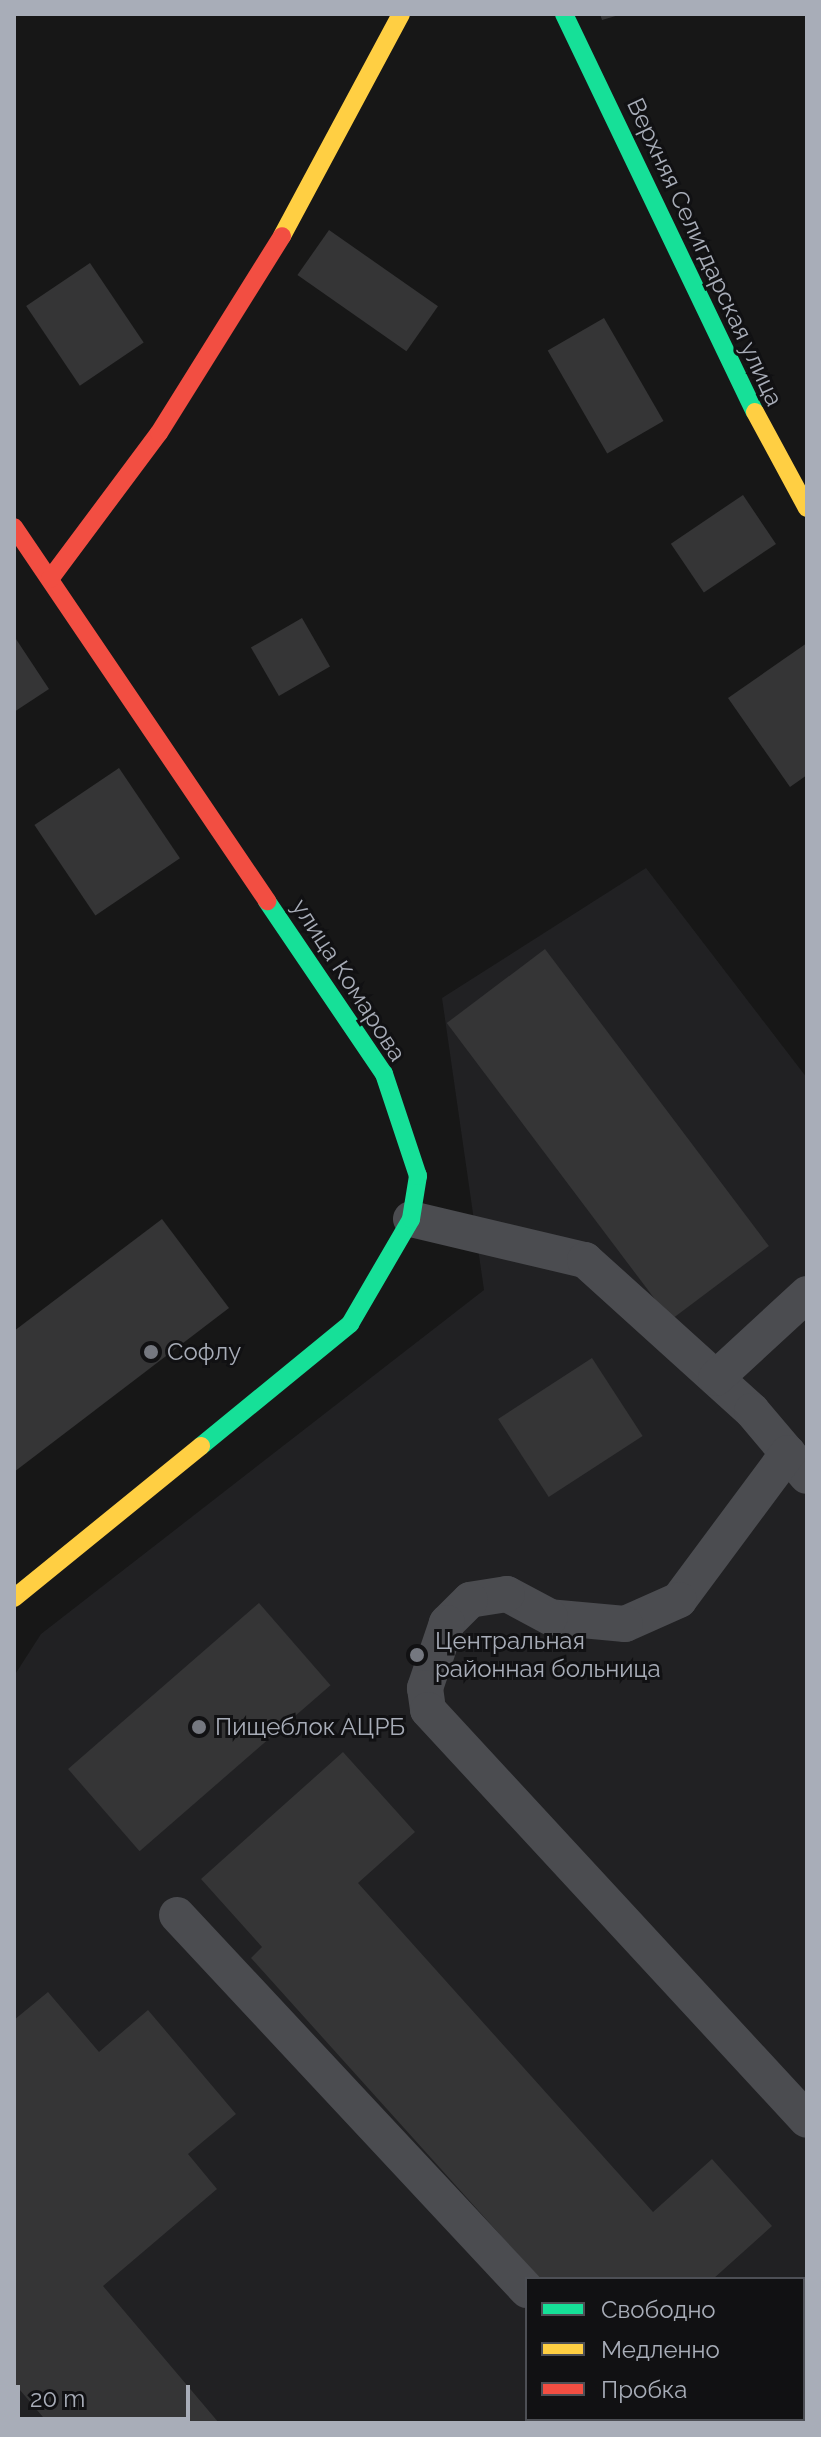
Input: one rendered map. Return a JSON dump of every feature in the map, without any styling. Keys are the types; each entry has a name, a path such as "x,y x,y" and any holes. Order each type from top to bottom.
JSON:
{"street":[{"path":"50,579 159,433 298,211 401,14"},
{"name":"Верхняя Селигдарская улица","path":"564,14 722,351 807,508"},
{"name":"улица Комарова","path":"14,527 384,1074 418,1176 411,1219 350,1324 14,1598"}],"lane":[{"path":"411,1219 585,1260 716,1378 797,1464 679,1600 625,1624 550,1617 507,1594 470,1600 447,1623 425,1688 428,1710 807,2120"},
{"path":"716,1378 807,1294"},
{"path":"177,1915 525,2288"}],"shaded area":[{"name":"Центральная районная больница","path":"646,868 807,1078 807,2423 14,2423 14,1676 41,1634 484,1290 442,998"}],"building":[{"path":"600,14 618,14 619,15 602,20"},
{"path":"329,230 438,306 406,351 297,275"},
{"path":"90,263 144,343 80,386 26,306"},
{"path":"604,318 664,421 607,454 548,350"},
{"path":"743,495 776,544 704,593 671,544"},
{"path":"302,618 330,666 279,696 251,648"},
{"path":"14,636 49,689 14,712"},
{"path":"807,643 807,775 790,787 728,698"},
{"path":"119,768 180,858 95,915 34,825"},
{"path":"545,949 769,1246 671,1320 447,1023"},
{"path":"162,1219 229,1308 14,1472 14,1331"},
{"path":"592,1358 643,1436 549,1497 498,1419"},
{"name":"Пищеблок АЦРБ","path":"259,1603 331,1685 140,1851 68,1769"},
{"path":"343,1752 415,1832 358,1883 653,2212 712,2159 772,2226 715,2277 538,2277 251,1958 262,1947 201,1879"},
{"path":"48,1992 99,2052 148,2010 236,2114 188,2154 217,2189 103,2286 219,2423 48,2423 14,2383 14,2020"}],"traffic: fast":[{"path":"564,14 755,412"},
{"path":"201,1446 350,1324 411,1219 418,1176 384,1074 267,901"}],"traffic: slow":[{"path":"282,236 401,14"},
{"path":"755,412 807,508"},
{"path":"14,1598 201,1446"}],"traffic: jam":[{"path":"50,579 159,433 282,236"},
{"path":"14,527 267,901"}],"place":[{"name":"Софлу","path":"151,1352"},
{"name":"Центральная районная больница","path":"417,1655"},
{"name":"Пищеблок АЦРБ","path":"199,1727"}]}
